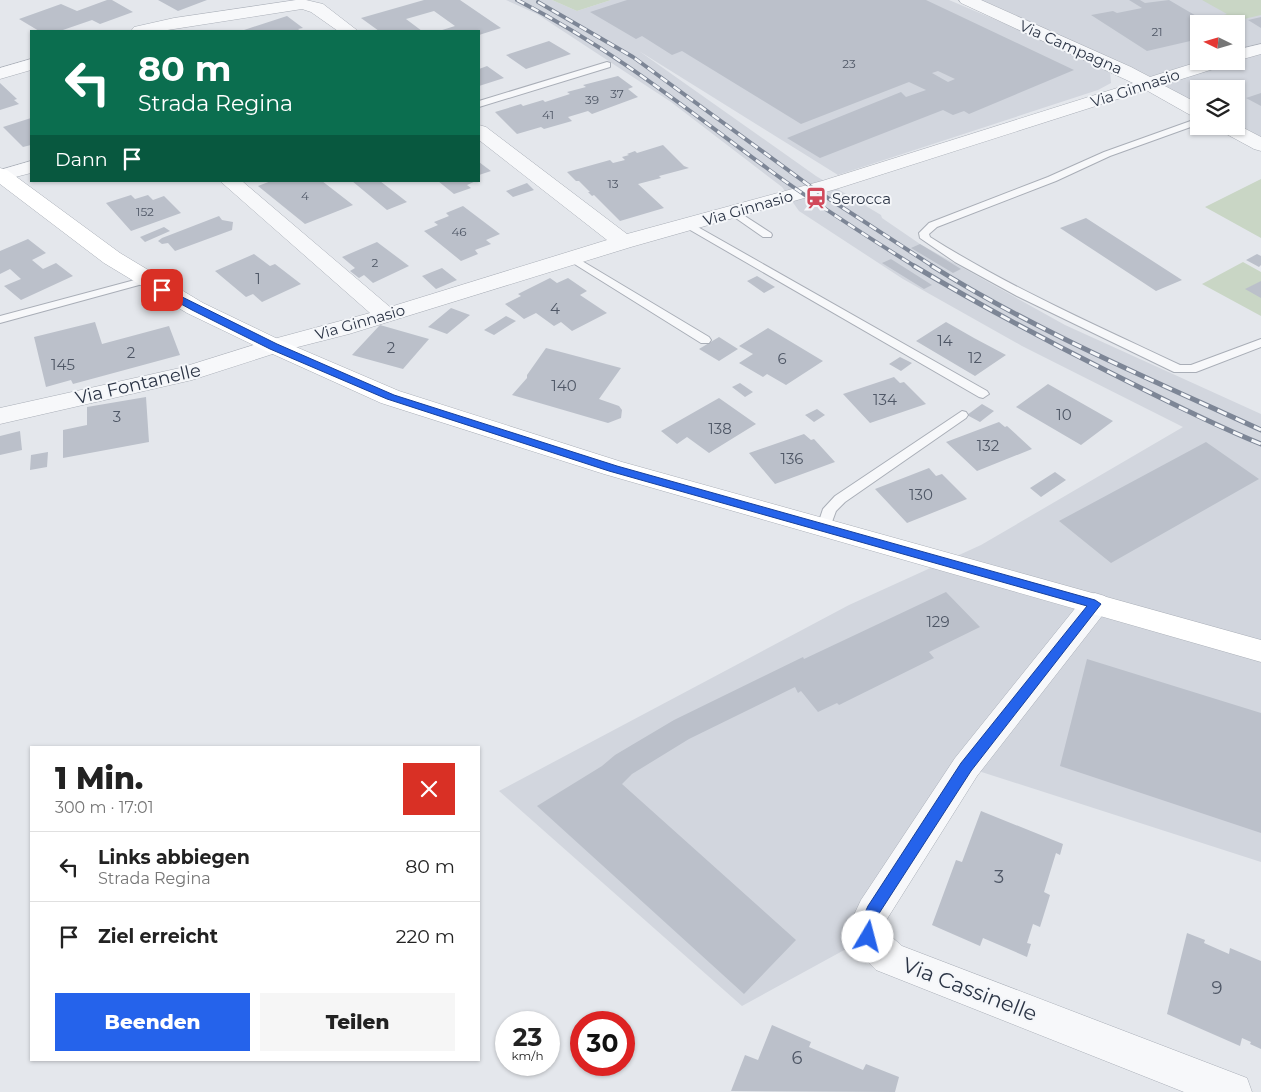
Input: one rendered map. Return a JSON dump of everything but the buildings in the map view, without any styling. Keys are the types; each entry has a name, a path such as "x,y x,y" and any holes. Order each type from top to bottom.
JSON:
{"main road":[{"path":"1,175 112,258 195,308 274,346 390,397 604,466 1261,651"}],"street":[{"name":"Via Campagna","path":"967,0 1125,71 1190,107"},
{"path":"144,30 174,23 302,4 317,8 347,30"},
{"path":"1245,53 1261,49"},
{"path":"0,74 30,64"},
{"name":"Via Ginnasio","path":"274,346 386,315 623,242 829,185 995,134 1190,70"},
{"path":"480,132 623,242"},
{"path":"1243,135 1261,145"},
{"path":"1,175 30,167"},
{"path":"231,182 386,315"},
{"name":"Via Fontanelle","path":"0,416 184,375 274,346"},
{"name":"Via Cassinelle","path":"1095,604 966,767 873,911 867,924 868,937 889,958 1233,1092"}],"lane":[{"path":"480,104 607,65"},
{"path":"1190,124 1106,154 933,225 924,233 925,238 952,256 1021,294 1178,369 1192,370 1261,343"},
{"path":"734,212 767,235"},
{"path":"689,225 983,394"},
{"path":"572,258 705,340"},
{"path":"0,320 146,280"},
{"path":"824,527 830,509 840,499 962,415"}],"shaded area":[{"path":"506,0 552,0 577,11 611,0 949,0 1048,42 1110,72 1111,83 1098,90 838,175 639,51 816,176 881,215 882,218 920,244 1065,325 1261,414 1261,862 966,767 868,937 742,1006 499,791 849,605 981,545 1183,427 1022,346 903,279 799,211 782,187 671,102 537,14"},
{"path":"967,0 1261,0 1261,145 1245,133 1245,80 1190,80 1190,108"}],"green space":[{"path":"552,0 611,0 577,11"},
{"path":"1202,0 1261,0 1261,15 1245,19 1245,15 1224,15 1227,14"},
{"path":"1261,179 1261,238 1205,207"},
{"path":"1243,262 1261,272 1261,316 1202,284"}],"railway":[{"path":"517,0 551,18 616,58 804,195 916,267"},
{"path":"538,2 633,57 814,189 934,267"},
{"path":"914,266 986,308 1084,360 1203,419 1261,444"},
{"path":"932,266 971,290 1053,333 1261,430"}],"place":[{"name":"Serocca","path":"816,198"}],"route":[{"path":"162,290 274,346 390,397 613,468 1095,604 966,767 873,911 867,924 868,937"}]}
